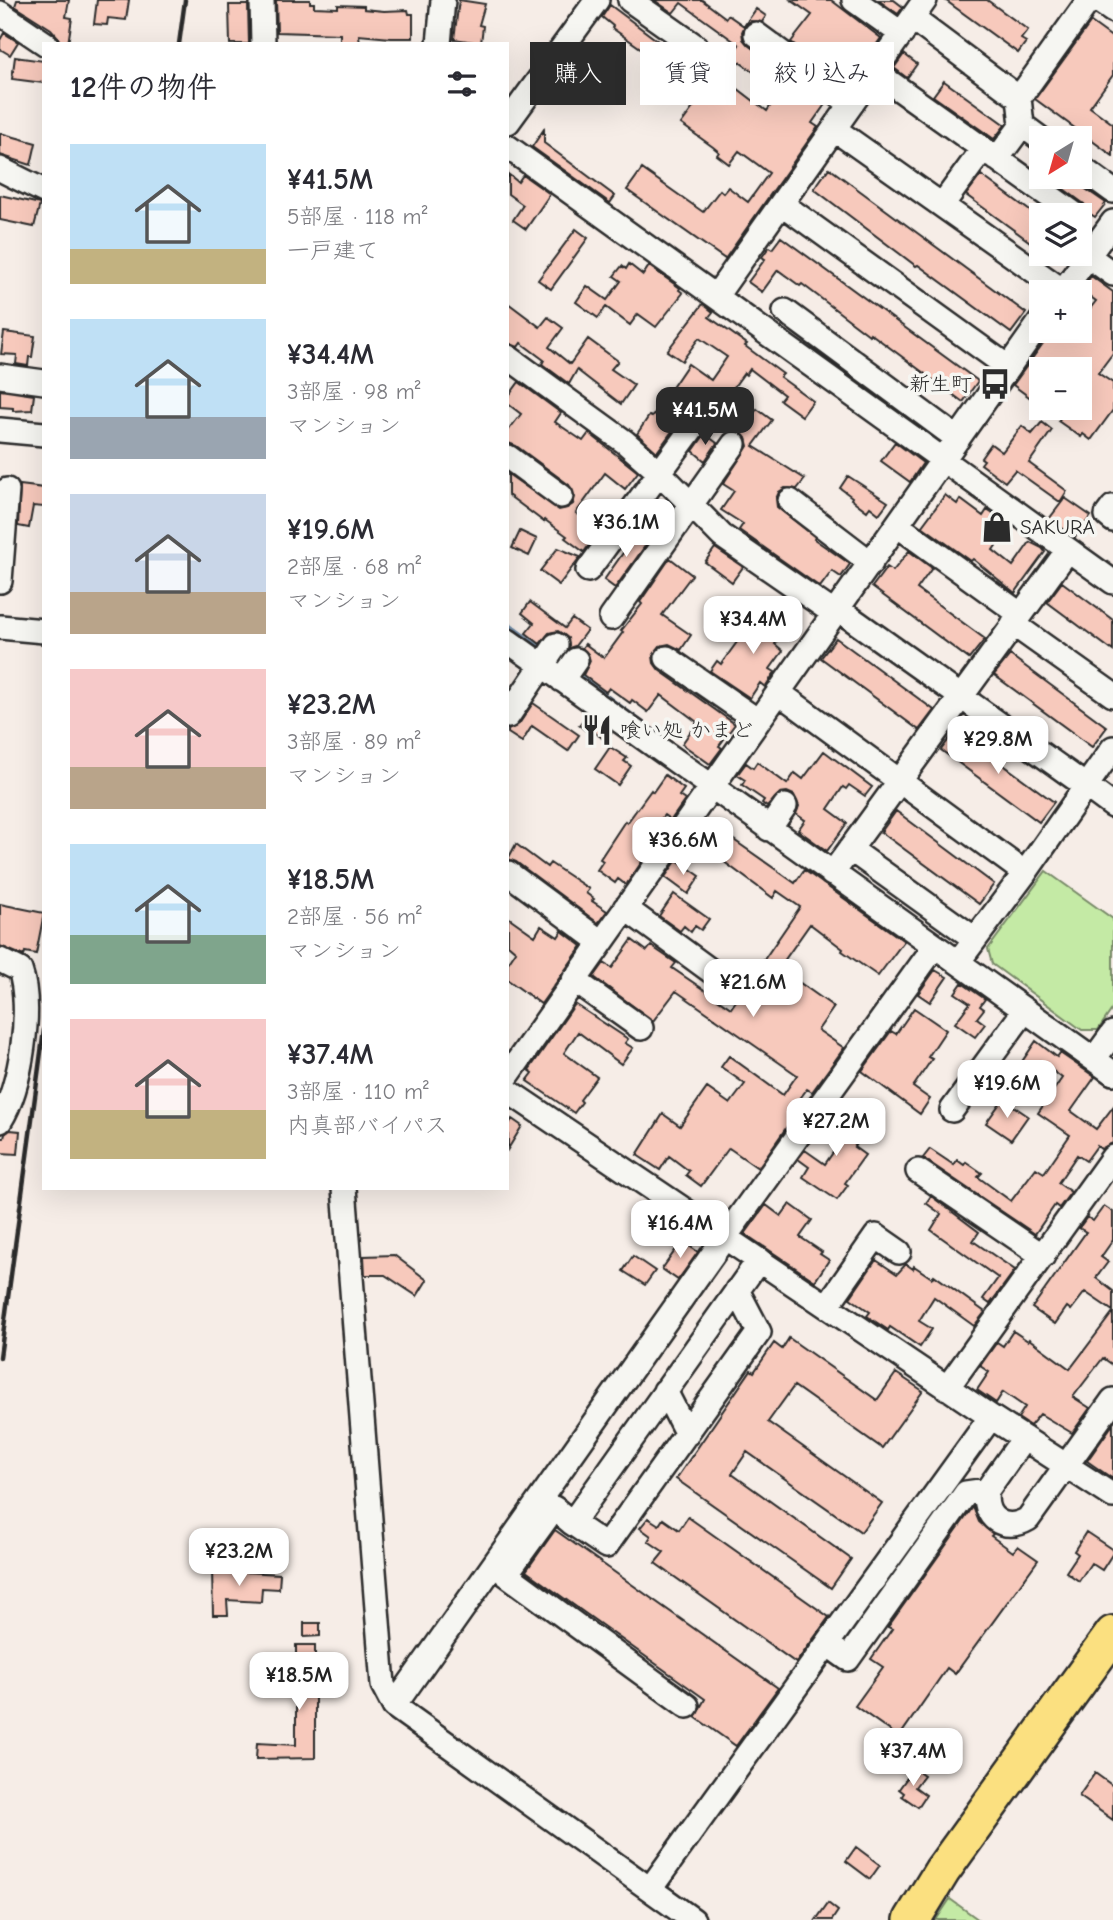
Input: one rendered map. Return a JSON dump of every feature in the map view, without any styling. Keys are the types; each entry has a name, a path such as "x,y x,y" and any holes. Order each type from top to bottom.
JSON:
{"highway":[{"path":"912,1920 942,1871 1113,1634"}],"street":[{"path":"262,0 263,42"},
{"path":"439,42 443,0"},
{"path":"509,121 597,0"},
{"path":"630,0 689,42"},
{"path":"854,0 913,18 1019,98"},
{"path":"1029,130 1022,125 1019,98 1089,0"},
{"path":"1097,0 1113,11"},
{"path":"0,13 43,42"},
{"path":"894,44 913,18"},
{"path":"756,34 767,42"},
{"path":"894,85 1058,203"},
{"path":"716,296 850,105"},
{"path":"942,205 990,154 1022,125"},
{"path":"834,129 1048,280"},
{"path":"509,148 1113,582"},
{"path":"0,169 42,190"},
{"path":"1092,176 1113,191"},
{"path":"782,204 1008,367"},
{"path":"1092,251 1108,229"},
{"path":"1092,259 1113,274"},
{"path":"785,311 958,439"},
{"path":"509,1074 1029,338"},
{"path":"509,358 625,442 722,536 960,696 1113,806"},
{"path":"0,376 42,382"},
{"path":"588,570 702,415"},
{"path":"0,430 42,434"},
{"path":"611,618 734,444"},
{"path":"509,458 561,496"},
{"path":"0,581 7,490"},
{"path":"790,501 871,563"},
{"path":"1113,507 1107,515 1113,520"},
{"path":"897,526 1113,695"},
{"path":"832,874 1068,550"},
{"path":"0,627 42,631"},
{"path":"509,641 549,656 569,670 710,787 776,818 832,874 1113,1073"},
{"path":"509,715 549,656"},
{"path":"667,658 758,721"},
{"path":"778,692 1025,873"},
{"path":"958,962 1113,748"},
{"path":"850,849 975,939"},
{"path":"509,874 601,942"},
{"path":"625,908 726,982"},
{"path":"394,1706 725,1237 935,946"},
{"path":"0,960 20,970 24,982 24,1053 7,1110 0,1121"},
{"path":"574,980 641,1028"},
{"path":"952,1110 1025,1010"},
{"path":"1094,1059 1112,1037"},
{"path":"509,1092 947,1388 1113,1496"},
{"path":"947,1388 1113,1157"},
{"path":"918,1171 1043,1256"},
{"path":"344,1190 383,1685 394,1706 693,1920"},
{"path":"827,1306 876,1236 899,1252"},
{"path":"572,1523 759,1260"},
{"path":"687,1706 506,1574 554,1508 606,1546 759,1332 737,1290"},
{"path":"665,1391 687,1434"},
{"path":"1024,1438 987,1490 988,1509 993,1517 1010,1525 1020,1524 1028,1519 1113,1400"},
{"path":"650,1889 991,1417"},
{"path":"827,1644 848,1659 966,1493 987,1490"},
{"path":"841,1624 862,1639"}],"green space":[{"path":"1046,871 1113,919 1113,1008 1098,1030 1082,1030 992,964 988,949"},
{"path":"950,1899 979,1920 936,1920"}],"building":[{"path":"17,0 69,0 66,17 72,18 68,42 59,42 51,29 15,6"},
{"path":"97,0 129,0 126,20 108,18 107,25 94,24"},
{"path":"276,0 310,0 314,7 338,8 338,5 364,6 364,9 384,11 408,10 409,14 413,14 413,38 359,35 360,42 340,42 340,34 277,32"},
{"path":"459,0 485,4 479,25 483,26 481,42 454,39"},
{"path":"654,0 702,0 726,18 728,15 744,26 756,9 766,16 762,22 751,21 745,25 742,32 743,39 750,46 750,69 736,60 736,49 739,45 736,42 681,3 673,13"},
{"path":"791,0 831,0 881,38 878,42 791,42 812,15"},
{"path":"878,0 894,0 903,7 898,14"},
{"path":"945,0 987,0 1028,30 1021,39 1026,42 1018,53"},
{"path":"229,5 248,5 249,42 230,42"},
{"path":"610,5 659,42 640,42 640,48 612,28 602,17"},
{"path":"1091,22 1113,38 1113,75 1090,107 1113,124 1113,156 1092,141 1092,126 1072,126 1035,99"},
{"path":"4,33 18,42 10,55 0,49 0,40"},
{"path":"904,54 917,64 907,78 894,68"},
{"path":"15,57 42,61 42,83 12,79"},
{"path":"944,81 1005,125 994,139 933,96"},
{"path":"736,87 750,98 750,105 759,105 767,111 771,105 825,105 812,123 818,127 725,259 627,190 642,169 703,212 720,190 723,193 728,187 748,202 769,173 739,151 729,164 717,155 719,152 713,147 681,124 695,105 736,105"},
{"path":"544,129 544,143 615,196 610,203 532,147"},
{"path":"0,133 36,143 31,165 0,155"},
{"path":"829,168 1026,313 1011,333 814,189"},
{"path":"509,175 518,182 523,175 550,194 526,229 513,220 523,205 509,195"},
{"path":"981,175 1029,210 1029,241 966,195"},
{"path":"1064,189 1086,189 1106,203 1095,217 1092,215 1092,203 1083,203"},
{"path":"0,195 40,204 34,227 0,220"},
{"path":"576,229 588,238 551,289 538,280"},
{"path":"781,237 978,381 963,402 802,284 800,286 778,270 762,292 748,282 765,259 762,257 769,247 772,249"},
{"path":"629,264 643,275 649,266 683,293 656,327 638,314 630,325 606,307 598,318 576,302 587,286 607,300 621,281 614,276 622,266 626,269"},
{"path":"1091,276 1113,292 1113,353 1098,373 1113,383 1113,410 1091,440 1083,434 1081,437 1058,421 1092,420 1092,357 1033,357 1043,343 1092,343 1092,306 1096,301 1092,298 1092,280 1088,280"},
{"path":"509,304 540,327 548,317 563,328 549,347 570,364 588,339 618,361 611,369 634,385 621,404 577,370 569,384 542,364 544,360 521,343 518,347 509,343"},
{"path":"703,304 713,312 709,317 747,344 745,346 783,374 780,377 813,401 802,416 780,400 784,395 750,369 746,375 744,373 718,409 704,398 689,408 657,452 637,434 649,416 652,417 688,364 711,380 727,357 699,338 682,361 667,351"},
{"path":"4,332 35,336 28,366 16,364 17,355 1,354"},
{"path":"1029,363 1029,397 1013,385"},
{"path":"519,382 561,413 555,422 583,441 589,433 638,472 625,489 605,473 576,513 600,530 584,552 565,538 567,536 509,496 509,475 559,510 573,504 575,497 569,485 509,443 509,430 521,414 509,405 509,396"},
{"path":"0,390 34,395 32,410 13,411 13,408 0,407"},
{"path":"757,409 772,420 753,446 805,479 797,489 785,488 779,492 777,507 815,537 814,539 850,564 841,577 832,571 820,587 739,530 743,524 721,510 734,491 723,484 748,446 746,438 740,432"},
{"path":"1042,422 1052,430 1029,463 1067,491 1060,502 1015,470 1005,482 981,464 984,460 981,458 991,444 1002,452 1022,426 1032,434"},
{"path":"705,434 717,443 705,461 693,451"},
{"path":"895,442 923,463 910,482 881,461"},
{"path":"848,476 888,502 879,514 870,507 867,511 840,488"},
{"path":"20,485 42,488 42,507 33,506 29,528 18,526"},
{"path":"945,495 957,504 960,499 983,516 987,510 1010,525 993,550 1013,566 1030,542 1045,552 1015,593 973,559 971,561 922,526"},
{"path":"1065,498 1091,516 1075,537 1049,519"},
{"path":"520,531 537,539 529,556 512,548"},
{"path":"634,532 648,542 615,588 604,580"},
{"path":"558,548 580,557 559,585 540,571"},
{"path":"715,548 743,567 732,582 705,562"},
{"path":"909,551 932,568 917,589 985,639 969,659 872,587 887,567 893,571"},
{"path":"670,558 692,575 662,615 691,635 681,650 669,644 660,646 653,656 654,663 659,670 735,724 710,764 682,744 697,722 661,695 648,712 609,688 606,692 583,675 590,661 582,648 585,644 604,658"},
{"path":"1062,582 1113,620 1113,651 1047,602"},
{"path":"530,602 565,628 572,619 587,630 575,646 569,648 568,638 558,631 549,633 540,644 526,633 534,623 522,613"},
{"path":"764,610 787,626 775,644 783,651 770,669 775,672 765,687 760,683 750,698 710,671 717,661 721,664"},
{"path":"836,638 934,710 919,730 821,658"},
{"path":"1010,655 1107,727 1092,747 994,675"},
{"path":"533,703 579,735 568,751 532,726 522,742 509,734 509,729 519,724"},
{"path":"587,715 612,732 606,741 593,731 590,734 579,725"},
{"path":"956,730 1054,802 1039,822 941,750"},
{"path":"610,747 627,758 624,761 631,766 618,785 595,769"},
{"path":"824,751 872,787 865,796 849,785 846,789 843,787 828,809 847,823 827,851 798,830 805,820 796,814 799,806 794,795 780,793 767,807 762,803 764,800 742,785 745,780 737,775 746,763 753,768 757,762 787,784 795,773 803,779"},
{"path":"665,775 684,789 679,796 685,800 671,820 664,815 644,841 652,847 626,885 618,879 615,883 597,870 603,861 600,859 625,821 627,823"},
{"path":"896,811 994,884 979,904 881,832"},
{"path":"721,831 795,883 804,870 904,941 878,976 810,924 779,968 834,1007 818,1030 844,1048 812,1092 807,1089 790,1112 795,1115 758,1168 729,1148 701,1186 686,1175 689,1171 669,1156 660,1170 637,1155 663,1114 680,1126 707,1088 730,1104 745,1084 721,1067 729,1056 783,1095 797,1075 676,991 653,1021 594,977 604,963 612,968 632,940 647,951 651,946 676,963 672,968 731,1008 800,907 777,891 773,898 708,850"},
{"path":"516,844 547,867 550,863 589,889 586,893 594,899 592,901 607,911 598,923 509,857"},
{"path":"677,860 700,876 688,894 665,877"},
{"path":"674,894 709,919 701,930 695,926 691,932 684,926 680,931 659,916"},
{"path":"0,904 42,913 36,954 25,952 24,956 0,946"},
{"path":"509,918 535,936 541,926 558,937 562,931 582,946 541,1004 509,981 509,962 516,951 509,945"},
{"path":"935,970 947,977 930,1002 918,994"},
{"path":"962,983 985,999 980,1006 984,1009 977,1018 985,1024 975,1037 955,1023 970,1003 955,993"},
{"path":"575,1004 628,1039 625,1043 633,1048 621,1064 578,1032 564,1053 597,1077 574,1113 527,1081 533,1073 529,1070"},
{"path":"914,1008 946,1030 928,1057 932,1059 913,1087 930,1099 920,1114 862,1071 891,1031 896,1034"},
{"path":"1036,1041 1057,1057 1060,1053 1095,1077 1071,1111 1096,1129 1113,1107 1113,1143 1101,1149 1097,1146 1086,1161 1077,1155 1058,1183 1071,1192 1059,1208 1055,1205 1035,1234 923,1158 930,1149 954,1165 957,1160 964,1165 966,1162 982,1173 978,1177 1011,1201 1036,1168 1044,1173 1070,1135 1038,1113 1062,1078 1040,1061 1016,1096 1004,1088"},
{"path":"1003,1099 1028,1116 1011,1140 986,1123"},
{"path":"832,1113 839,1118 843,1113 859,1124 856,1128 864,1133 854,1147 865,1155 845,1183 848,1185 837,1200 803,1177 809,1167 798,1159 805,1150 825,1164 843,1138 824,1124"},
{"path":"512,1119 522,1126 509,1147 509,1124"},
{"path":"10,1130 20,1131 18,1154 0,1153 0,1138 4,1138"},
{"path":"931,1196 979,1232 973,1241 1015,1270 990,1304 983,1299 998,1278 931,1230 941,1214 926,1203"},
{"path":"790,1204 812,1220 800,1237 829,1260 815,1281 745,1234 766,1205 781,1216"},
{"path":"1104,1206 1113,1212 1113,1240 1101,1257 1108,1262 1096,1278 1113,1291 1113,1311 1085,1292 1071,1310 1067,1307 1055,1324 1032,1308 1086,1232 1079,1228 1087,1217 1093,1221"},
{"path":"672,1219 686,1228 676,1242 663,1232"},
{"path":"682,1241 698,1252 678,1280 662,1269"},
{"path":"394,1255 427,1280 417,1296 385,1275 365,1275 364,1256"},
{"path":"633,1256 655,1271 645,1285 623,1271"},
{"path":"876,1260 897,1274 906,1264 932,1278 934,1275 985,1312 974,1326 934,1297 919,1321 932,1329 920,1347 890,1327 888,1330 867,1316 870,1312 850,1298"},
{"path":"1113,1312 1113,1365 1103,1358 1073,1397 1090,1408 1072,1433 1040,1414 1030,1426 1018,1418 1025,1407 1003,1392 996,1403 977,1390 989,1372 980,1366 997,1342 1003,1346 1013,1331 1028,1341 1029,1339 1070,1369"},
{"path":"789,1338 877,1400 896,1373 923,1391 882,1448 794,1386 768,1422 882,1503 861,1532 747,1452 732,1474 851,1559 831,1588 676,1479 751,1370 754,1372 774,1343 782,1349"},
{"path":"1113,1424 1113,1479 1087,1461"},
{"path":"973,1507 979,1522 993,1534 991,1536 1013,1552 1018,1546 1038,1560 955,1674 947,1668 899,1737 855,1706 883,1667 871,1659 892,1629 888,1627"},
{"path":"688,1517 829,1617 796,1663 655,1563 664,1552 648,1541 651,1536 640,1528 648,1518 659,1525 663,1519 679,1530"},
{"path":"555,1530 778,1688 736,1746 695,1717 705,1699 526,1571"},
{"path":"1086,1532 1113,1550 1113,1553 1102,1570 1091,1563 1079,1581 1066,1572 1078,1554 1074,1551"},
{"path":"227,1568 227,1571 280,1574 279,1589 262,1588 261,1602 227,1600 228,1615 213,1615 212,1569"},
{"path":"304,1623 320,1623 320,1636 304,1637"},
{"path":"296,1645 315,1645 315,1758 256,1759 257,1743 296,1745"},
{"path":"914,1768 924,1775 915,1787 926,1795 918,1807 902,1796 904,1793 899,1789"},
{"path":"1095,1773 1113,1786 1113,1820 1079,1796"},
{"path":"856,1847 880,1865 870,1879 846,1861"},
{"path":"828,1903 838,1911 832,1920 816,1920"}],"waterway":[{"path":"509,625 543,650"},
{"path":"575,673 692,759"}],"railway":[{"path":"179,42 185,0"},
{"path":"0,1357 42,1045"}],"place":[{"name":"新生町","path":"995,384"},
{"name":"SAKURA","path":"997,527"},
{"name":"喰い処 かまど","path":"597,730"}]}
